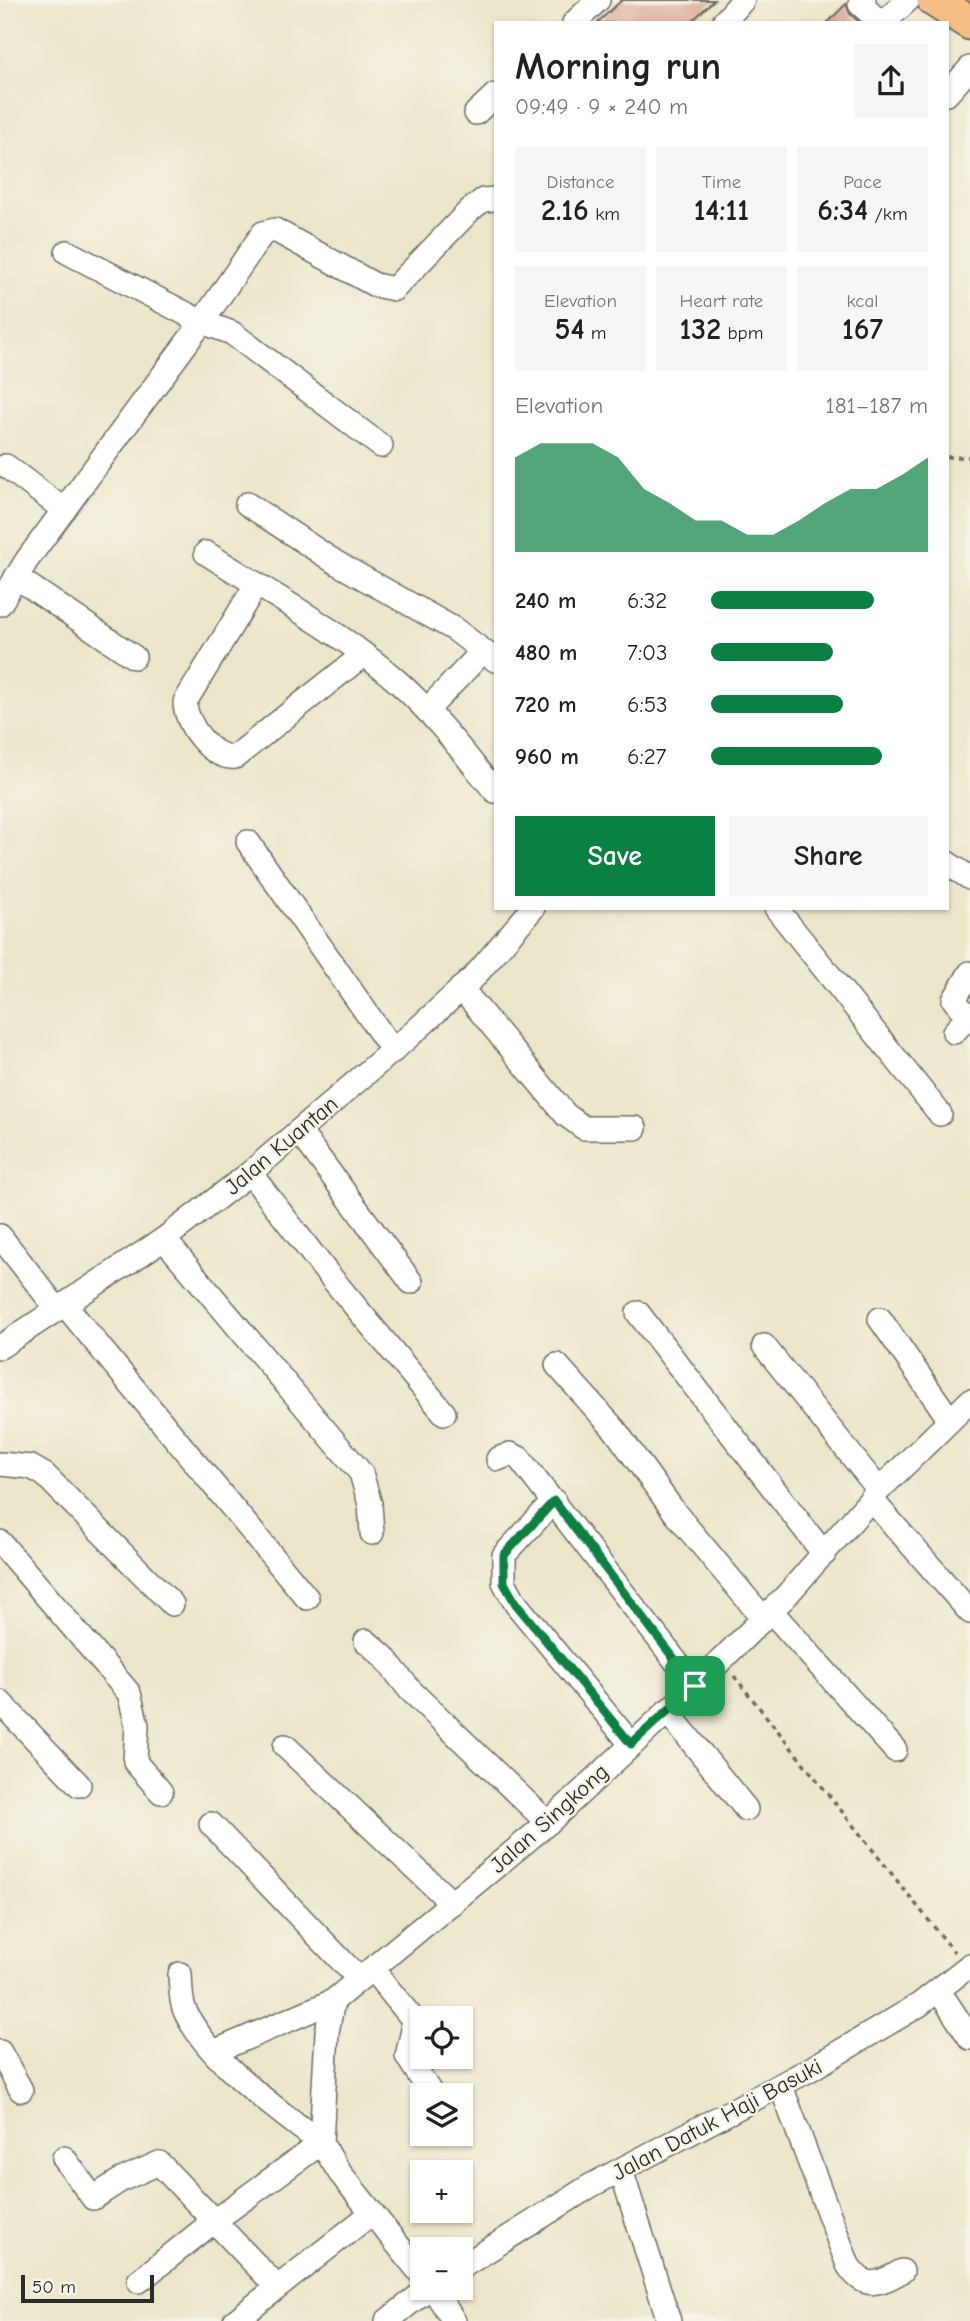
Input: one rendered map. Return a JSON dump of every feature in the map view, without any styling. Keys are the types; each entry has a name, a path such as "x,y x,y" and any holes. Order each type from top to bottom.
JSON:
{"highway":[{"path":"934,0 970,23"},
{"path":"964,0 970,3"}],"street":[{"path":"576,21 598,0"},
{"path":"725,21 743,0"},
{"path":"864,0 860,4 880,21"},
{"path":"884,21 908,0"},
{"path":"949,92 970,68"},
{"path":"476,113 494,96"},
{"path":"0,604 16,577 202,322 256,239 268,230 289,237 375,285 394,289 470,210 483,200 494,199"},
{"path":"67,252 202,322 222,328 245,342 381,446"},
{"path":"6,466 64,510"},
{"path":"247,504 335,562 454,629 489,656 427,710"},
{"path":"206,553 363,655 427,710 494,790"},
{"path":"16,577 134,657"},
{"path":"256,585 185,702 185,714 216,754 225,758 235,757 363,655"},
{"path":"248,842 393,1051"},
{"path":"949,864 970,878"},
{"name":"Jalan Kuantan","path":"0,1347 164,1239 250,1173 393,1051 461,988 531,910"},
{"path":"778,910 940,1114"},
{"path":"954,1032 968,1017 954,1000 970,973"},
{"path":"461,988 566,1115 584,1128 635,1128"},
{"path":"299,1131 411,1282"},
{"path":"250,1173 324,1269 444,1413"},
{"path":"0,1236 307,1598"},
{"path":"164,1239 361,1473 370,1504 372,1533"},
{"path":"638,1313 824,1554"},
{"path":"880,1319 950,1420"},
{"path":"764,1346 875,1495 970,1612"},
{"path":"557,1365 615,1430 676,1514 895,1749"},
{"name":"Jalan Singkong","path":"216,2051 333,2001 548,1823 721,1661 824,1554 875,1495 970,1401"},
{"path":"498,1459 515,1454 695,1686"},
{"path":"0,1464 31,1467 45,1475 172,1604"},
{"path":"554,1501 504,1555 504,1583 516,1604 631,1744"},
{"path":"0,1542 129,1693 137,1725 135,1762 161,1792"},
{"path":"366,1641 392,1666 410,1690 548,1823"},
{"path":"0,1702 79,1785"},
{"path":"667,1711 746,1809"},
{"path":"285,1746 452,1903"},
{"path":"211,1824 412,2018 414,2030 407,2056 424,2083"},
{"name":"Jalan Datuk Haji Basuki","path":"473,2260 590,2186 781,2086 939,1991 968,1967"},
{"path":"180,1974 185,2011 216,2051 256,2094 321,2144 410,2260"},
{"path":"939,1991 970,2038"},
{"path":"321,2144 329,2017 333,2001"},
{"path":"0,2052 21,2090"},
{"path":"781,2086 848,2265 864,2284 878,2284 902,2271"},
{"path":"139,2281 214,2221 321,2144"},
{"path":"64,2158 93,2198 121,2180 159,2163 277,2287"},
{"path":"621,2170 669,2321"},
{"path":"235,2321 372,2213"},
{"path":"387,2321 414,2300"},
{"path":"440,2300 454,2321"}],"path":[{"path":"949,457 970,457"},
{"path":"721,1661 968,1967"}],"building":[{"path":"622,0 714,0 692,21 599,21"},
{"path":"846,4 850,14 858,21 829,21"}],"route":[{"path":"554,1501 569,1520 695,1686 631,1744 516,1604 504,1583 504,1555 554,1501"}]}
